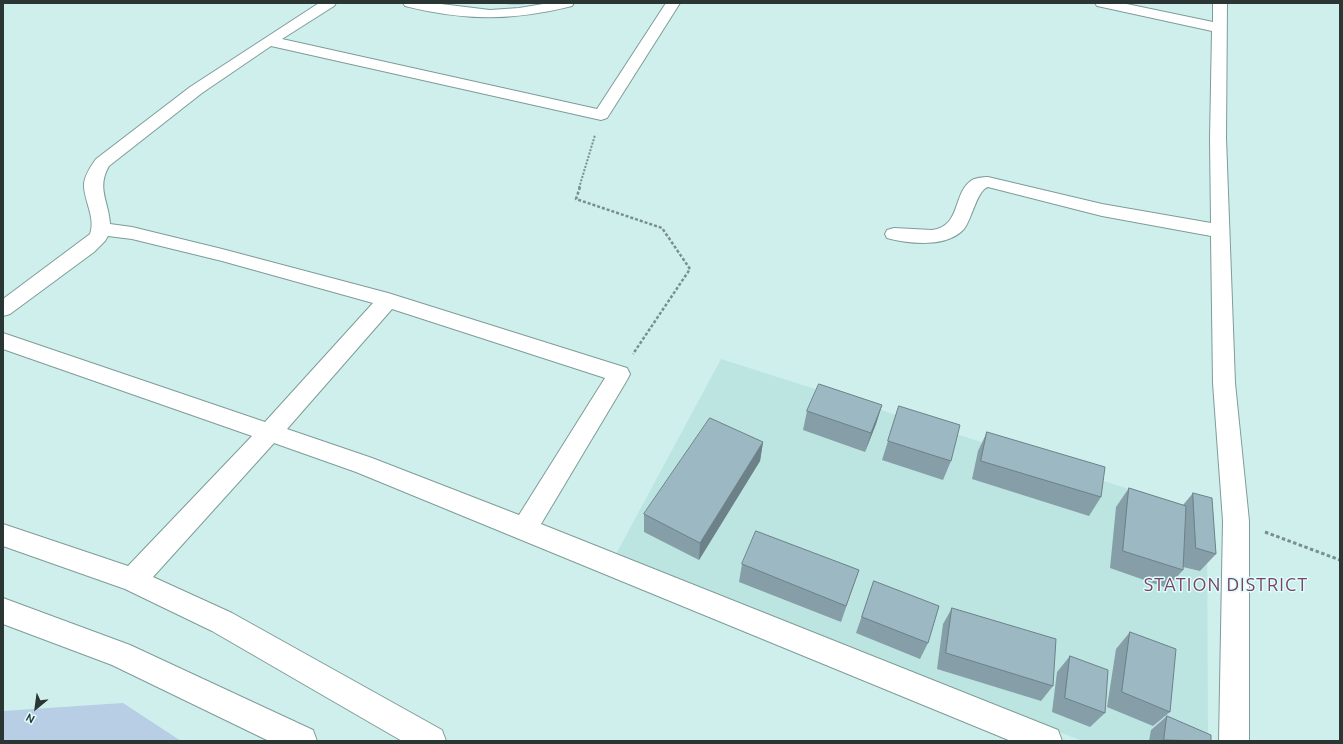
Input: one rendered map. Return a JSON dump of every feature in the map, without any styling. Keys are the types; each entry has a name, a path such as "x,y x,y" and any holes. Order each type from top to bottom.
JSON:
{"street":[{"path":"3,309 87,247 98,237 101,229 101,222 93,184 96,173 102,163 196,90 329,3"},
{"path":"410,3 462,12 491,14 529,10 567,3"},
{"path":"269,41 601,115 673,3"},
{"path":"1102,3 1219,28"},
{"path":"1220,3 1219,231 1224,383 1236,521 1234,741"},
{"path":"894,234 930,236 944,234 954,229 965,213 973,191 980,183 988,182 1102,210 1219,231"},
{"path":"101,229 132,233 222,255 388,300 619,374 524,529"},
{"path":"133,580 269,433 388,300"},
{"path":"3,341 364,466 524,529 1048,741"},
{"path":"3,535 133,580 222,622 431,741"},
{"path":"3,610 120,655 302,741"}],"path":[{"path":"601,115 576,199 662,228 690,269 619,374"},
{"path":"1236,521 1340,560"}],"shaded area":[{"path":"721,359 1207,514 1208,741 1082,741 615,556"},
{"path":"123,703 181,741 3,741 3,711"}],"building":[{"path":"819,384 882,405 871,433 807,411"},
{"path":"899,406 960,425 951,461 888,441"},
{"path":"710,418 763,442 700,543 644,514"},
{"path":"987,432 1105,467 1101,497 981,461"},
{"path":"1129,488 1186,506 1183,570 1123,551"},
{"path":"1193,493 1212,498 1216,554 1196,548"},
{"path":"756,531 859,570 846,606 742,564"},
{"path":"874,581 939,606 928,643 862,617"},
{"path":"952,608 1056,639 1053,686 946,653"},
{"path":"1130,632 1176,649 1170,712 1122,692"},
{"path":"1070,656 1108,670 1105,713 1065,698"},
{"path":"1167,716 1211,735 1211,741 1164,740"}],"waterway":[{"path":"507,3 525,3"}],"district":[{"name":"STATION DISTRICT","path":"1226,585"}]}
